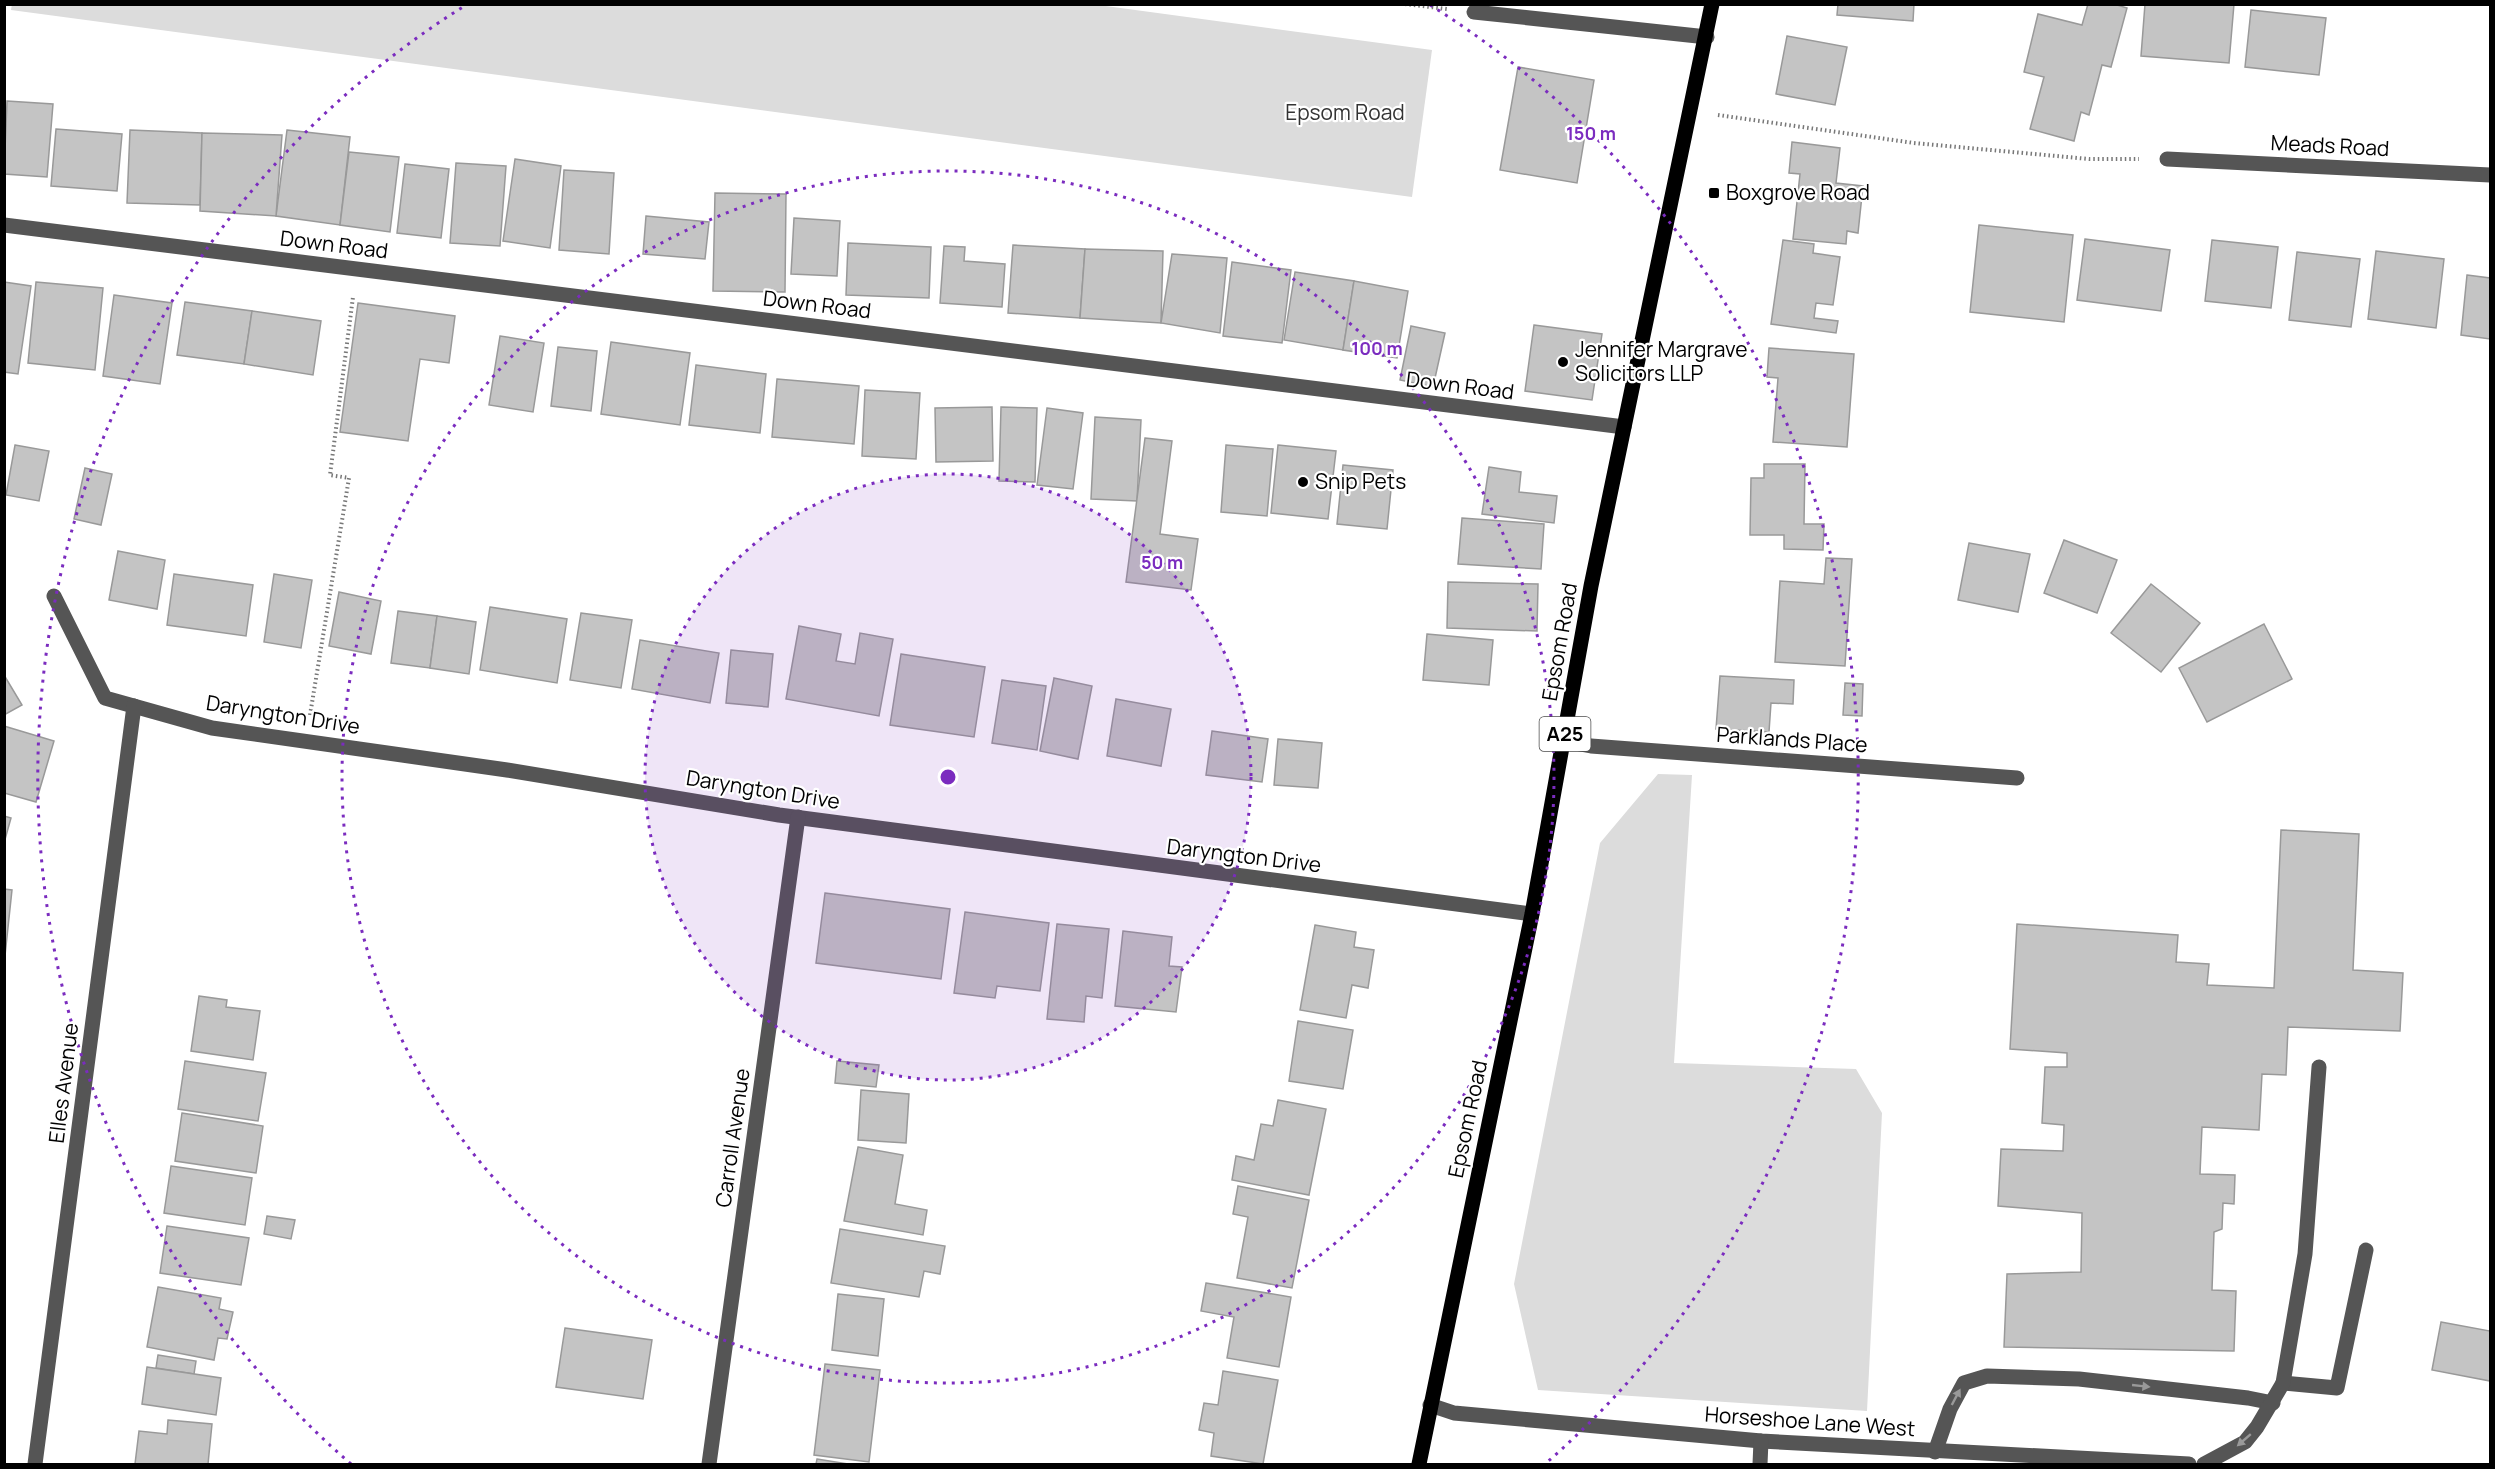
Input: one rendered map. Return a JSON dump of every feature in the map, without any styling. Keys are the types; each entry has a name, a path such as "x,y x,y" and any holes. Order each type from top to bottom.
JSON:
{"main road":[{"name":"Epsom Road","path":"1419,1464 1532,914 1591,586 1692,111 1712,4"}],"street":[{"path":"1474,12 1707,37"},
{"name":"Meads Road","path":"2167,159 2490,175"},
{"name":"Down Road","path":"4,225 1624,427"},
{"name":"Daryngton Drive","path":"54,596 105,699 212,728 507,770 798,818 1532,914"},
{"name":"Elles Avenue","path":"35,1464 134,706"},
{"name":"Parklands Place","path":"1564,741 1591,746 2017,777"},
{"name":"Carroll Avenue","path":"709,1464 798,818"},
{"path":"2204,1464 2245,1442 2283,1383 2305,1254 2319,1067"},
{"path":"2283,1383 2337,1388 2366,1250"},
{"path":"1935,1452 1950,1410 1964,1383 1987,1376 2079,1379 2248,1398 2272,1403"},
{"name":"Horseshoe Lane West","path":"1430,1405 1454,1413 1761,1441 2189,1464"},
{"path":"1760,1464 1761,1441"}],"path":[{"path":"1404,4 1474,12"},
{"path":"1692,111 1914,143 2089,159 2167,159"},
{"path":"305,741 349,478 330,475 357,269"}],"green space":[{"name":"Epsom Road","path":"12,4 1091,4 1432,50 1412,197 11,10"},
{"path":"1658,774 1692,775 1674,1063 1856,1069 1882,1113 1867,1411 1538,1390 1514,1284 1600,843"}],"building":[{"path":"1838,4 1914,4 1913,21 1837,15"},
{"path":"2088,4 2114,4 2127,8 2111,67 2102,65 2089,115 2081,112 2074,141 2030,129 2044,77 2024,72 2038,14 2082,25"},
{"path":"2145,4 2234,4 2229,63 2141,56"},
{"path":"2251,10 2326,18 2319,75 2245,67"},
{"path":"1787,36 1847,47 1835,105 1776,94"},
{"path":"1518,67 1594,80 1577,183 1500,170"},
{"path":"7,101 53,104 47,177 4,174"},
{"path":"56,129 122,134 117,191 51,186"},
{"path":"130,130 202,133 200,205 127,203"},
{"path":"287,130 350,137 340,225 276,216"},
{"path":"202,133 282,135 276,216 200,211"},
{"path":"1792,142 1840,148 1836,183 1863,186 1858,233 1847,231 1846,244 1793,239 1800,174 1789,173"},
{"path":"349,152 399,157 390,232 340,225"},
{"path":"515,159 561,166 550,248 503,241"},
{"path":"456,163 506,166 500,246 450,243"},
{"path":"405,164 449,169 441,238 397,233"},
{"path":"564,170 614,173 609,254 559,250"},
{"path":"715,193 786,194 785,292 713,291"},
{"path":"646,216 709,222 705,259 643,254"},
{"path":"794,218 840,221 837,276 791,274"},
{"path":"1979,225 2073,235 2064,322 1970,312"},
{"path":"2085,239 2170,250 2161,311 2077,300"},
{"path":"1783,240 1814,244 1813,253 1840,257 1833,305 1816,303 1814,318 1838,321 1836,333 1771,324"},
{"path":"2212,240 2278,247 2271,308 2205,301"},
{"path":"848,243 931,247 929,298 846,295"},
{"path":"1013,245 1085,249 1080,318 1008,313"},
{"path":"944,246 965,247 964,261 1005,264 1002,307 940,303"},
{"path":"1085,249 1163,251 1161,323 1080,318"},
{"path":"2376,251 2444,259 2436,328 2368,319"},
{"path":"2297,252 2360,259 2351,327 2289,320"},
{"path":"1172,254 1227,258 1220,333 1161,323"},
{"path":"1232,262 1291,270 1282,343 1223,336"},
{"path":"1295,272 1354,281 1343,350 1284,340"},
{"path":"2467,275 2490,278 2490,339 2461,335"},
{"path":"1354,281 1408,291 1397,358 1343,350"},
{"path":"4,282 31,286 18,374 4,372"},
{"path":"36,282 103,288 95,370 28,363"},
{"path":"114,295 172,303 160,384 103,376"},
{"path":"185,302 252,311 244,364 177,355"},
{"path":"358,303 455,316 449,363 420,359 408,441 340,432"},
{"path":"252,311 321,321 313,375 244,364"},
{"name":"Jennifer Margrave Solicitors LLP","path":"1534,325 1602,334 1592,400 1525,391"},
{"path":"1411,326 1445,333 1433,387 1400,380"},
{"path":"500,336 544,343 533,412 489,405"},
{"path":"611,342 690,353 680,425 601,414"},
{"path":"558,347 597,351 591,411 551,406"},
{"path":"1769,348 1854,354 1847,447 1773,442 1778,378 1767,377"},
{"path":"696,365 766,374 760,433 689,425"},
{"path":"777,379 859,386 854,444 772,437"},
{"path":"865,390 920,393 916,459 862,456"},
{"path":"992,407 993,461 936,462 935,408"},
{"path":"1001,407 1037,408 1035,482 999,481"},
{"path":"1047,408 1083,413 1073,489 1037,485"},
{"path":"1095,417 1141,420 1137,501 1091,499"},
{"path":"1145,438 1172,441 1160,534 1198,539 1191,590 1126,582"},
{"path":"15,445 49,451 39,501 6,495"},
{"path":"1226,445 1273,449 1267,516 1221,512"},
{"name":"Snip Pets","path":"1278,445 1336,451 1328,519 1271,513"},
{"path":"1764,464 1805,464 1804,524 1824,524 1823,550 1784,549 1784,535 1750,535 1751,478 1764,478"},
{"path":"1343,465 1393,470 1387,529 1337,524"},
{"path":"1489,467 1521,472 1519,492 1557,496 1554,523 1482,514"},
{"path":"85,468 112,474 101,525 74,519"},
{"path":"1462,518 1544,524 1541,569 1458,564"},
{"path":"2064,540 2117,560 2097,613 2044,593"},
{"path":"1969,543 2030,554 2018,612 1958,600"},
{"path":"118,551 165,560 157,609 109,600"},
{"path":"1826,558 1852,559 1845,666 1775,662 1780,581 1824,584"},
{"path":"174,574 253,585 246,636 167,625"},
{"path":"274,574 312,580 301,648 264,642"},
{"path":"1448,582 1538,584 1537,631 1447,628"},
{"path":"2151,584 2200,623 2161,672 2111,633"},
{"path":"339,592 381,601 371,654 329,646"},
{"path":"490,607 567,619 557,683 480,670"},
{"path":"398,611 437,616 430,668 391,663"},
{"path":"581,613 632,620 621,688 570,680"},
{"path":"437,616 476,622 469,674 430,668"},
{"path":"2264,624 2292,679 2207,722 2179,668"},
{"path":"799,626 841,634 836,661 855,664 860,633 893,639 879,716 786,699"},
{"path":"1427,634 1493,640 1489,685 1423,680"},
{"path":"640,640 719,653 710,703 632,689"},
{"path":"731,650 773,654 768,707 726,703"},
{"path":"901,654 985,667 974,737 890,725"},
{"path":"4,675 22,705 4,715"},
{"path":"1720,676 1794,680 1793,704 1771,703 1769,732 1716,729"},
{"path":"1054,678 1092,686 1078,759 1040,751"},
{"path":"1002,680 1046,686 1037,750 992,743"},
{"path":"1845,683 1863,684 1862,716 1843,715"},
{"path":"1116,699 1171,709 1161,766 1107,756"},
{"path":"4,726 54,741 36,802 4,793"},
{"path":"1212,731 1268,739 1262,782 1206,775"},
{"path":"1278,739 1322,743 1318,788 1274,785"},
{"path":"4,816 11,818 4,843"},
{"path":"2281,830 2359,834 2353,970 2403,973 2400,1031 2288,1027 2286,1075 2262,1074 2259,1130 2202,1127 2200,1174 2235,1175 2234,1204 2223,1203 2222,1229 2214,1232 2212,1290 2236,1291 2234,1351 2004,1347 2007,1274 2081,1272 2082,1213 1998,1206 2001,1149 2063,1151 2064,1125 2042,1123 2045,1067 2067,1067 2067,1053 2010,1049 2017,924 2178,935 2176,962 2209,964 2207,985 2274,988"},
{"path":"4,889 12,890 4,965"},
{"path":"825,893 950,909 941,979 816,963"},
{"path":"965,912 1049,923 1040,991 997,986 995,998 954,993"},
{"path":"1057,924 1109,929 1102,998 1086,996 1084,1022 1047,1019"},
{"path":"1315,925 1356,932 1354,947 1374,950 1368,988 1352,985 1346,1018 1300,1010"},
{"path":"1123,931 1172,937 1169,966 1182,967 1176,1012 1115,1006"},
{"path":"199,996 227,1000 226,1007 260,1011 253,1060 191,1051"},
{"path":"1298,1021 1353,1030 1343,1089 1289,1081"},
{"path":"185,1061 266,1073 258,1121 178,1109"},
{"path":"837,1061 879,1065 876,1087 835,1083"},
{"path":"861,1090 909,1094 906,1143 858,1140"},
{"path":"1278,1100 1326,1109 1309,1195 1232,1180 1236,1156 1254,1160 1261,1124 1273,1126"},
{"path":"182,1113 263,1126 256,1173 175,1161"},
{"path":"858,1147 903,1155 895,1204 927,1210 923,1235 844,1221"},
{"path":"171,1166 252,1178 245,1225 164,1213"},
{"path":"1238,1186 1309,1200 1292,1288 1237,1278 1248,1217 1233,1214"},
{"path":"267,1216 295,1220 291,1239 264,1234"},
{"path":"167,1226 249,1238 241,1285 160,1273"},
{"path":"840,1229 945,1246 940,1274 924,1271 919,1297 831,1283"},
{"path":"1206,1283 1291,1297 1279,1367 1227,1358 1234,1317 1201,1311"},
{"path":"158,1287 221,1298 219,1309 233,1312 227,1339 218,1338 214,1360 147,1347"},
{"path":"838,1294 884,1299 878,1356 832,1350"},
{"path":"2441,1322 2490,1331 2490,1381 2432,1370"},
{"path":"565,1328 652,1340 643,1399 556,1387"},
{"path":"158,1355 196,1361 194,1374 156,1368"},
{"path":"825,1364 880,1370 869,1462 814,1455"},
{"path":"147,1367 221,1378 216,1415 142,1404"},
{"path":"1223,1371 1278,1380 1263,1464 1211,1456 1214,1433 1199,1430 1204,1403 1218,1405"},
{"path":"168,1420 212,1424 208,1464 135,1464 139,1431 167,1434"},
{"path":"817,1459 848,1464 816,1464"}],"place":[{"name":"Boxgrove Road","path":"1714,193"},
{"name":"Jennifer Margrave Solicitors LLP","path":"1563,362"},
{"name":"Snip Pets","path":"1303,482"}]}
